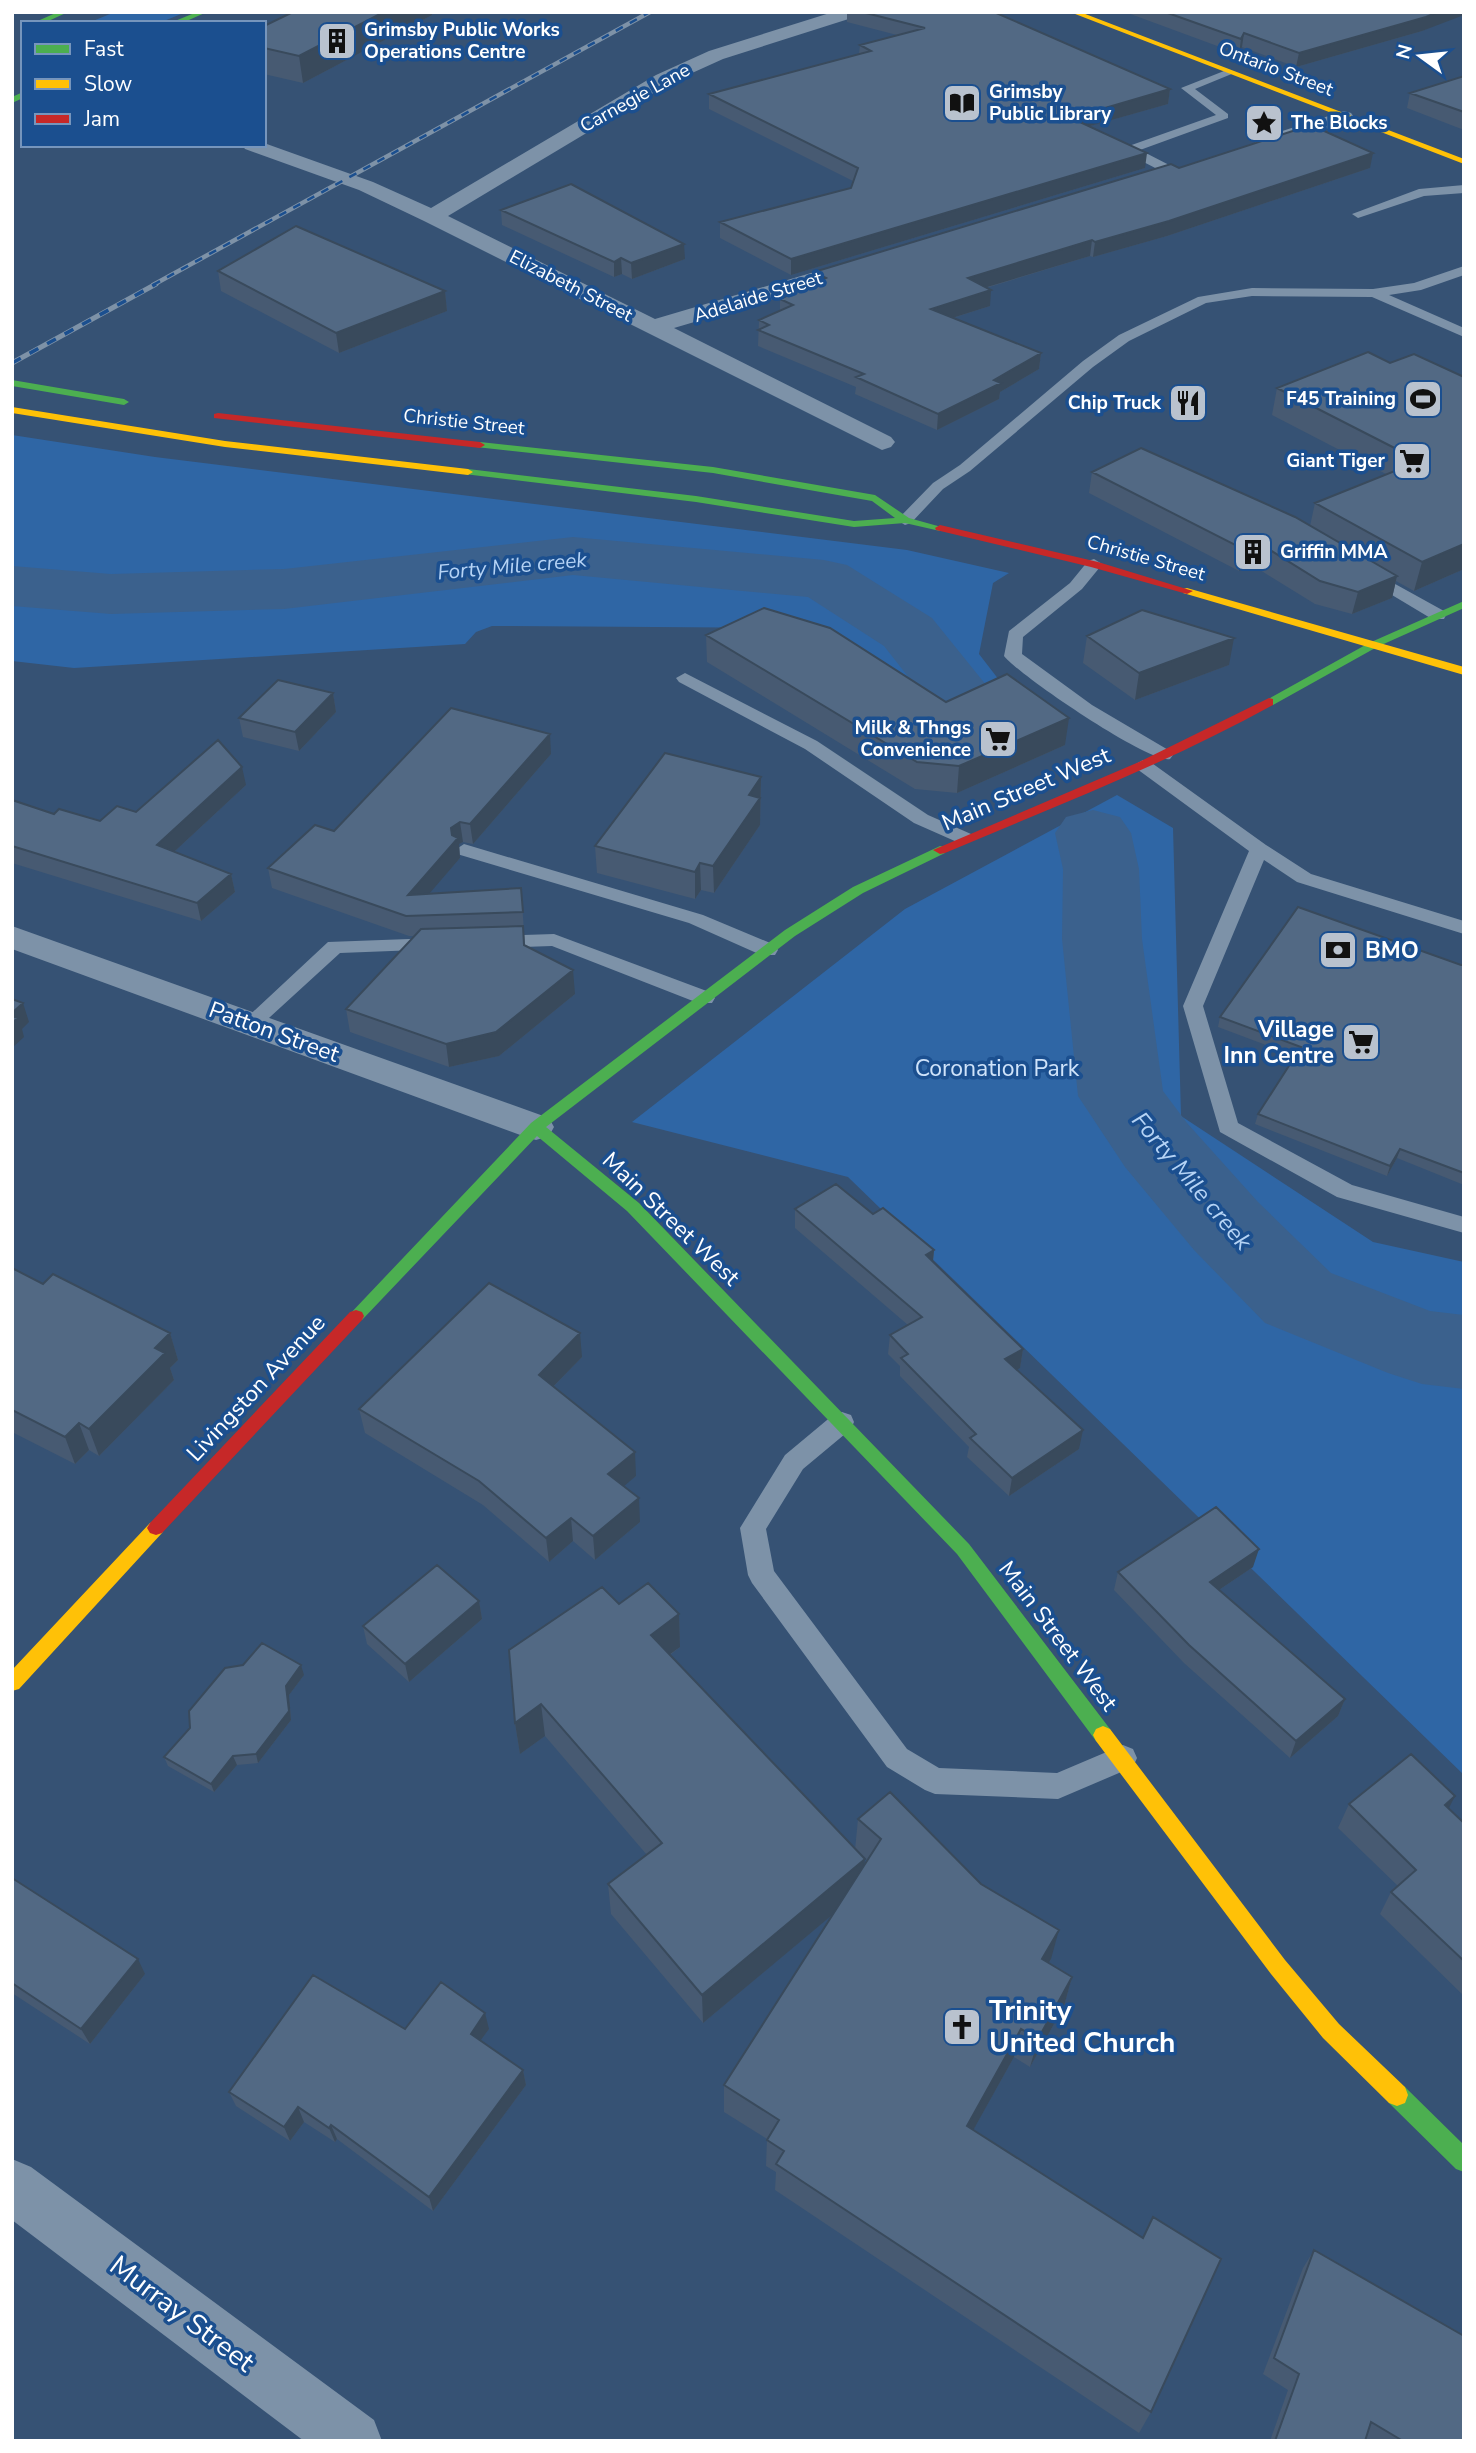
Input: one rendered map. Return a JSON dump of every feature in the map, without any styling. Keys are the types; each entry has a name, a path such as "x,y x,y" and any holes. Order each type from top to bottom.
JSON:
{"main road":[{"path":"42,21 65,12"},
{"path":"179,21 204,12"},
{"name":"Ontario Street","path":"1073,12 1464,162"},
{"path":"12,383 136,403"},
{"name":"Christie Street","path":"12,410 225,444 411,468 696,499 854,524 905,520 1094,564 1464,671"},
{"name":"Christie Street","path":"201,413 713,470 875,498 905,520"},
{"name":"Main Street West","path":"1464,604 1373,645 1220,729 1143,765 964,838 858,891 768,950 536,1127 633,1207 963,1549 1278,1967 1331,2031 1464,2161"},
{"name":"Livingston Avenue","path":"12,1683 102,1584 536,1127"}],"street":[{"name":"Carnegie Lane","path":"432,216 663,79 716,55 852,12"},
{"path":"1246,148 1344,117"},
{"name":"Elizabeth Street","path":"258,147 366,186 432,216 882,442"},
{"path":"1146,178 1196,163"},
{"name":"Adelaide Street","path":"653,327 884,258"},
{"name":"Patton Street","path":"12,937 536,1127"},
{"name":"Murray Street","path":"12,2186 353,2441"}],"lane":[{"path":"1171,171 1130,150 1224,116 1187,88 1228,73"},
{"path":"1358,214 1423,192 1464,188"},
{"path":"905,520 938,486 965,468 1088,364 1124,338 1203,300 1252,292 1373,293 1416,287 1464,270"},
{"path":"1373,293 1464,333"},
{"path":"1094,564 1076,586 1015,635 1013,656 1118,731 1164,755"},
{"path":"1352,565 1438,615"},
{"path":"685,678 811,745 921,819 964,838"},
{"path":"1143,765 1259,849 1304,877 1464,928"},
{"path":"1259,849 1193,1006 1228,1127 1345,1191 1464,1224"},
{"path":"464,850 696,919 768,950"},
{"path":"476,943 554,940 705,998"},
{"path":"251,1023 335,947 450,944"},
{"path":"842,1422 794,1462 753,1528 761,1575 897,1758 936,1781 1058,1786 1123,1758"}],"green space":[{"path":"115,12 186,12 164,21 93,21"},
{"path":"12,435 155,457 907,550 1009,573 993,583 979,654 1006,689 942,715 801,628 492,626 476,632 465,644 74,668 12,661"},
{"name":"Coronation Park","path":"1117,795 1173,828 1181,1116 1373,1242 1464,1262 1464,1775 848,1177 632,1122 905,909"}],"building":[{"path":"293,12 384,12 299,56 266,48 266,25"},
{"path":"862,12 994,12 1170,89 1071,118 1147,153 791,259 720,222 851,188 858,168 709,94 871,51 860,45 925,28"},
{"path":"1165,12 1438,12 1299,53 1244,33 1241,39"},
{"path":"1464,76 1464,112 1410,93"},
{"path":"1311,125 1373,153 1169,221 1095,242 1092,240 968,278 991,290 931,309 1041,353 994,380 1001,383 938,414 856,377 864,374 758,330 769,325 759,320 793,305 780,299 826,278 814,272 1171,164 1179,168"},
{"path":"571,184 684,244 631,263 621,258 614,262 501,210"},
{"path":"296,226 445,291 336,333 218,271"},
{"path":"1368,352 1390,363 1414,354 1464,377 1464,544 1422,562 1315,503 1420,461 1277,388"},
{"path":"1141,448 1295,517 1397,576 1358,592 1320,581 1257,542 1243,549 1092,472"},
{"path":"764,608 830,628 946,702 1007,674 1069,718 959,766 917,762 706,635"},
{"path":"1142,610 1234,638 1139,673 1087,636"},
{"path":"278,680 333,693 295,732 239,718"},
{"path":"451,708 550,734 470,824 460,822 451,828 452,835 458,838 408,895 521,888 523,912 406,916 268,868 315,825 334,831"},
{"path":"218,740 242,767 157,845 231,874 197,903 12,846 12,800 54,814 59,809 100,821 117,806 136,812"},
{"path":"665,753 761,777 749,795 760,798 713,866 700,863 695,872 595,846"},
{"name":"Village Inn Centre","path":"1298,907 1464,965 1464,1173 1400,1149 1390,1166 1258,1114 1301,1047 1220,1017"},
{"path":"523,926 524,945 573,970 496,1032 446,1044 346,1009 421,929"},
{"path":"12,999 23,1003 12,1013"},
{"path":"836,1184 873,1214 883,1208 934,1250 926,1255 1023,1349 1005,1359 1083,1430 1012,1478 970,1438 976,1434 901,1358 908,1354 890,1335 922,1317 795,1209"},
{"path":"12,1268 43,1284 53,1274 170,1333 155,1348 165,1353 89,1429 79,1423 65,1437 12,1410"},
{"path":"489,1283 580,1333 539,1375 635,1452 608,1474 639,1498 593,1536 571,1518 546,1538 479,1481 359,1409"},
{"path":"1216,1507 1259,1549 1210,1582 1345,1699 1296,1741 1189,1645 1118,1572"},
{"path":"437,1565 479,1601 405,1664 363,1626"},
{"path":"648,1583 679,1614 651,1635 865,1859 702,1995 608,1884 662,1843 541,1704 515,1723 509,1650 602,1587 619,1604"},
{"path":"262,1643 301,1665 286,1686 289,1711 256,1754 233,1756 211,1784 164,1757 190,1728 189,1711 225,1668 243,1665"},
{"path":"1411,1754 1455,1796 1445,1805 1464,1823 1464,1961 1391,1892 1416,1870 1349,1804"},
{"path":"890,1792 981,1884 1059,1930 1042,1959 1072,1977 1038,2039 1021,2029 967,2126 1143,2238 1153,2217 1221,2259 1151,2412 776,2164 784,2151 767,2140 779,2120 724,2085 881,1839 858,1819"},
{"path":"12,1878 138,1959 81,2029 12,1983"},
{"path":"313,1975 405,2029 441,1982 485,2013 471,2034 523,2070 429,2197 331,2125 329,2128 298,2107 284,2127 229,2092"},
{"path":"1314,2250 1464,2336 1464,2441 1403,2441 1371,2422 1365,2441 1275,2441 1299,2374 1274,2358"}],"waterway":[{"name":"Forty Mile creek","path":"12,586 111,594 284,589 573,556 824,579 908,632 964,701"},
{"name":"Forty Mile creek","path":"1093,833 1101,869 1102,939 1121,1096 1156,1145 1226,1226 1298,1298 1422,1347 1464,1352"}],"railway":[{"path":"153,285 650,12"},
{"path":"12,363 156,284"}],"traffic: fast":[{"path":"42,21 65,12"},
{"path":"179,21 204,12"},
{"path":"12,101 21,95"},
{"path":"12,383 124,402"},
{"path":"480,445 713,470 875,498 905,520"},
{"path":"468,472 696,499 854,524 905,520 940,528"},
{"path":"1269,702 1373,645 1464,604"},
{"path":"356,1316 536,1127 790,933 858,890 940,850"},
{"path":"536,1127 633,1207 963,1549 1103,1735"},
{"path":"1397,2095 1464,2161"}],"traffic: slow":[{"path":"1073,12 1464,162"},
{"path":"12,410 225,444 468,472"},
{"path":"1187,591 1464,671"},
{"path":"12,1683 156,1528"},
{"path":"1103,1735 1278,1967 1331,2031 1397,2095"}],"traffic: jam":[{"path":"218,416 480,445"},
{"path":"940,528 1094,564 1187,591"},
{"path":"940,850 1143,765 1220,729 1269,702"},
{"path":"156,1528 356,1316"}],"place":[{"name":"Grimsby Public Works Operations Centre","path":"337,41"},
{"name":"Grimsby Public Library","path":"962,103"},
{"name":"The Blocks","path":"1264,123"},
{"name":"F45 Training","path":"1423,399"},
{"name":"Chip Truck","path":"1188,403"},
{"name":"Giant Tiger","path":"1412,461"},
{"name":"Griffin MMA","path":"1253,552"},
{"name":"Milk & Thngs Convenience","path":"998,739"},
{"name":"BMO","path":"1338,950"},
{"name":"Village Inn Centre","path":"1361,1042"},
{"name":"Trinity United Church","path":"962,2027"}]}
